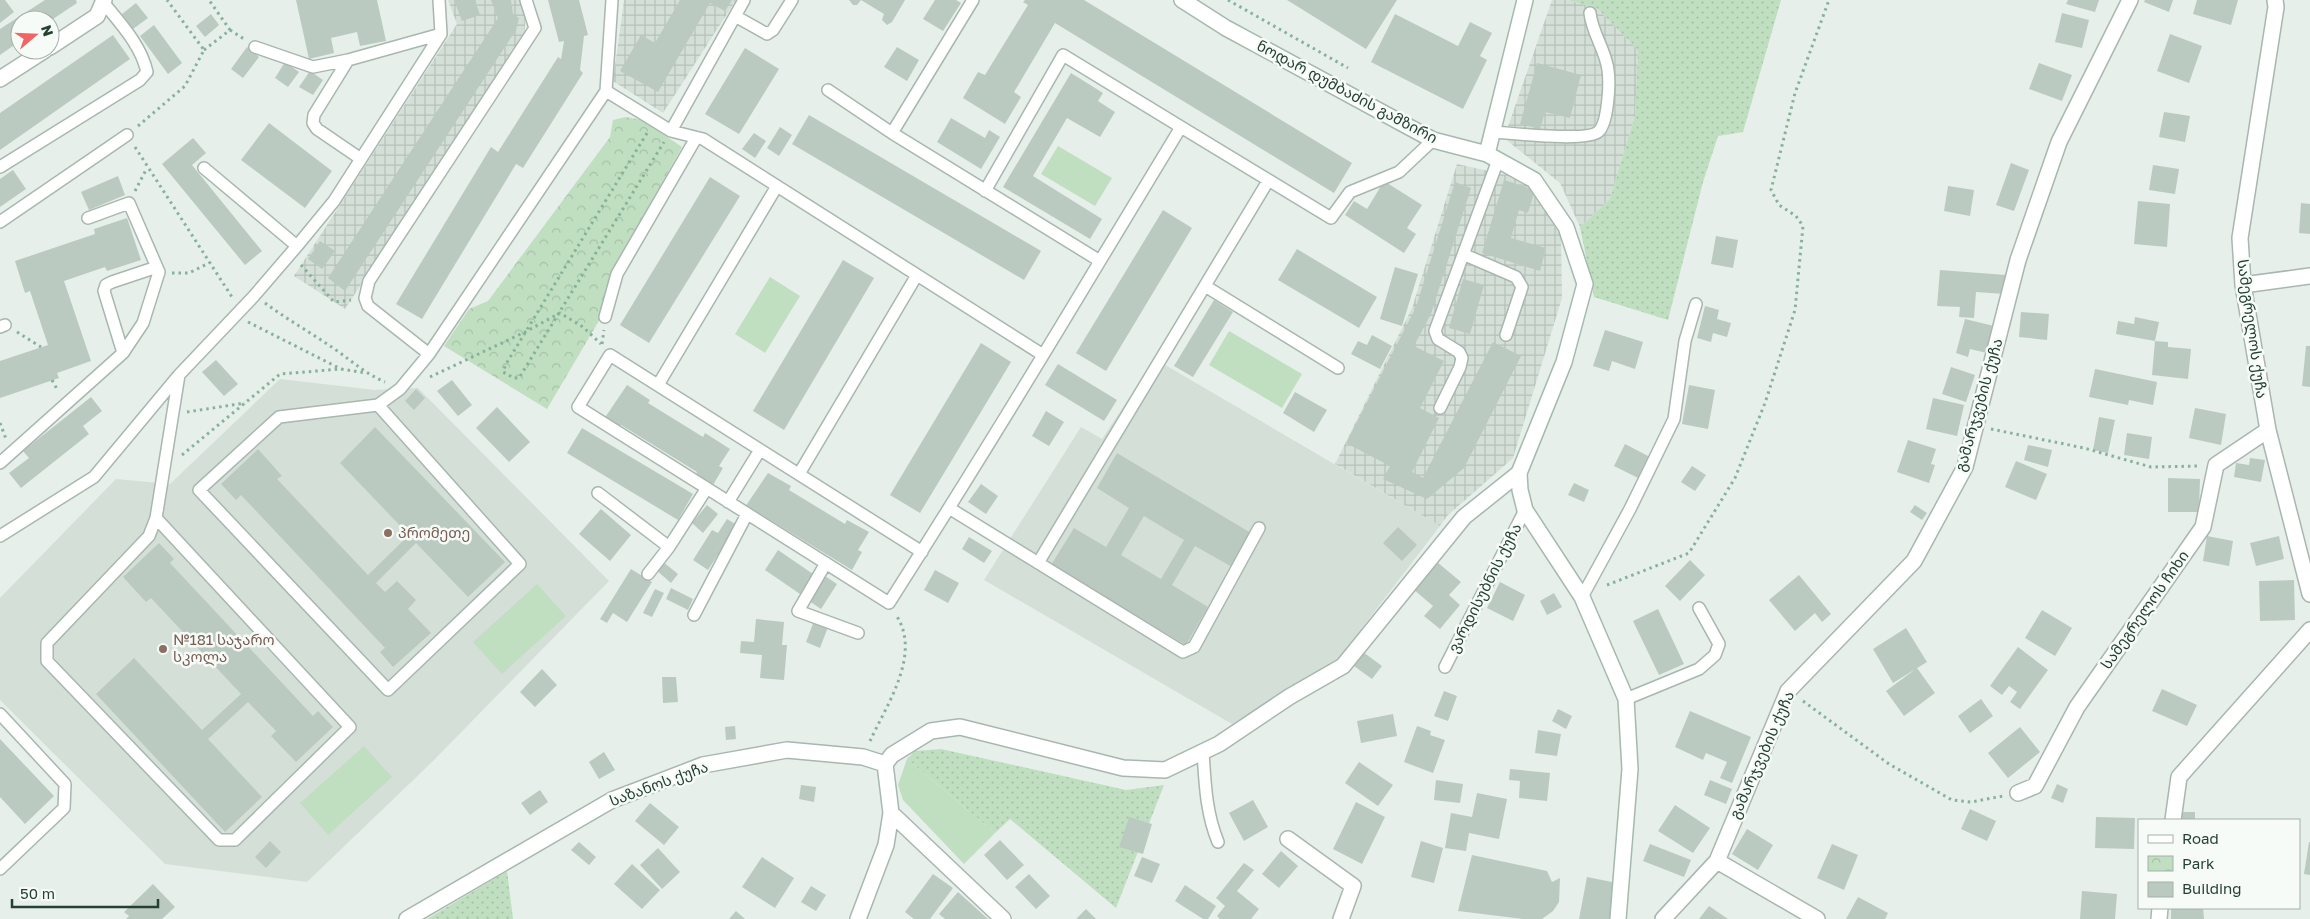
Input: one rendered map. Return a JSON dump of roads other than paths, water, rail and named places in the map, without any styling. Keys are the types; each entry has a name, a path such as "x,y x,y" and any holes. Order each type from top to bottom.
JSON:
{"street":[{"name":"ნოდარ დუმბაძის გამზირი","path":"1182,0 1226,28 1433,140 1493,157 1534,180 1566,227 1585,284 1564,362 1519,473 1520,490 1525,510 1582,598 1626,699 1630,769 1618,919"},
{"path":"1493,157 1492,132 1525,0"},
{"name":"გამარჯვების ქუჩა","path":"1664,919 1717,861 1788,690 1914,561 1965,467 2018,260 2059,142 2130,0"},
{"name":"სამეგრელოს ქუჩა","path":"2275,0 2276,8 2240,238 2242,285 2268,430 2310,594"},
{"path":"60,40 97,16 104,1"},
{"path":"0,79 29,60"},
{"path":"2242,285 2310,276"},
{"name":"სამეგრელოს ჩიხი","path":"2018,793 2035,786 2077,707 2203,527 2216,465 2268,430"},
{"path":"858,919 886,845 891,813 885,764 892,755 931,731 960,727 1123,768 1165,770 1219,744 1289,697 1344,666 1464,517 1519,473"},
{"path":"2173,819 2179,777 2310,630"},
{"name":"საზანოს ქუჩა","path":"407,919 612,800 704,765 786,750 863,757 885,764"},
{"path":"891,813 1003,919"},
{"path":"1288,839 1353,886 1341,919"},
{"path":"1717,861 1817,919"}],"lane":[{"path":"0,536 94,477 179,375 254,296 297,246 334,200 441,34 439,0"},
{"path":"429,354 368,306 365,298 369,281 535,28 526,0"},
{"path":"378,405 520,564 388,690 199,490 279,417 378,405 402,386 429,354 606,91 612,0"},
{"path":"671,131 744,0"},
{"path":"735,16 766,34 773,30 792,0"},
{"path":"892,133 973,0"},
{"path":"0,167 140,80 147,72 144,58 130,35 104,1"},
{"path":"1492,132 1574,138 1598,132 1606,121 1608,69 1591,24 1590,13"},
{"path":"255,46 313,67 348,60 441,34"},
{"path":"985,191 1063,55 1331,218 1350,192 1399,172 1433,140"},
{"path":"348,60 314,115 313,123 317,129 361,158"},
{"path":"828,90 892,133 1100,261"},
{"path":"606,91 671,131 703,139 1043,355"},
{"path":"922,552 610,355 578,407 889,604 922,552 1043,355 1181,128"},
{"path":"0,222 127,135"},
{"path":"605,317 617,274 696,138"},
{"path":"1440,408 1460,367 1462,358 1459,352 1438,339 1434,331 1465,255 1493,157"},
{"path":"204,168 297,246"},
{"path":"1038,562 1268,181"},
{"path":"658,385 777,186"},
{"path":"0,463 123,353 144,324 158,270 129,203 88,218"},
{"path":"1465,255 1516,277 1522,288 1506,335"},
{"path":"123,353 104,291 106,285 158,270"},
{"path":"799,474 917,275"},
{"path":"1205,286 1338,368"},
{"path":"1582,598 1630,509 1674,419 1685,342 1696,304"},
{"path":"156,518 350,728 235,840 218,840 47,661 47,643 149,536 156,518 179,375"},
{"path":"728,502 760,450"},
{"path":"648,574 669,547 707,488"},
{"path":"598,493 669,547"},
{"path":"949,508 1183,652 1194,648 1259,528"},
{"name":"ვარდისუბნის ქუჩა","path":"1445,667 1525,510"},
{"path":"694,615 747,514"},
{"path":"826,563 798,611 858,633"},
{"path":"1626,699 1699,669 1715,655 1719,644 1698,608"},
{"path":"0,714 65,784 64,808 0,868"},
{"path":"1203,752 1206,803 1218,842"}],"place":[{"name":"პრომეთე","path":"388,533"},
{"name":"№181 საჯარო სკოლა","path":"163,649"}]}
